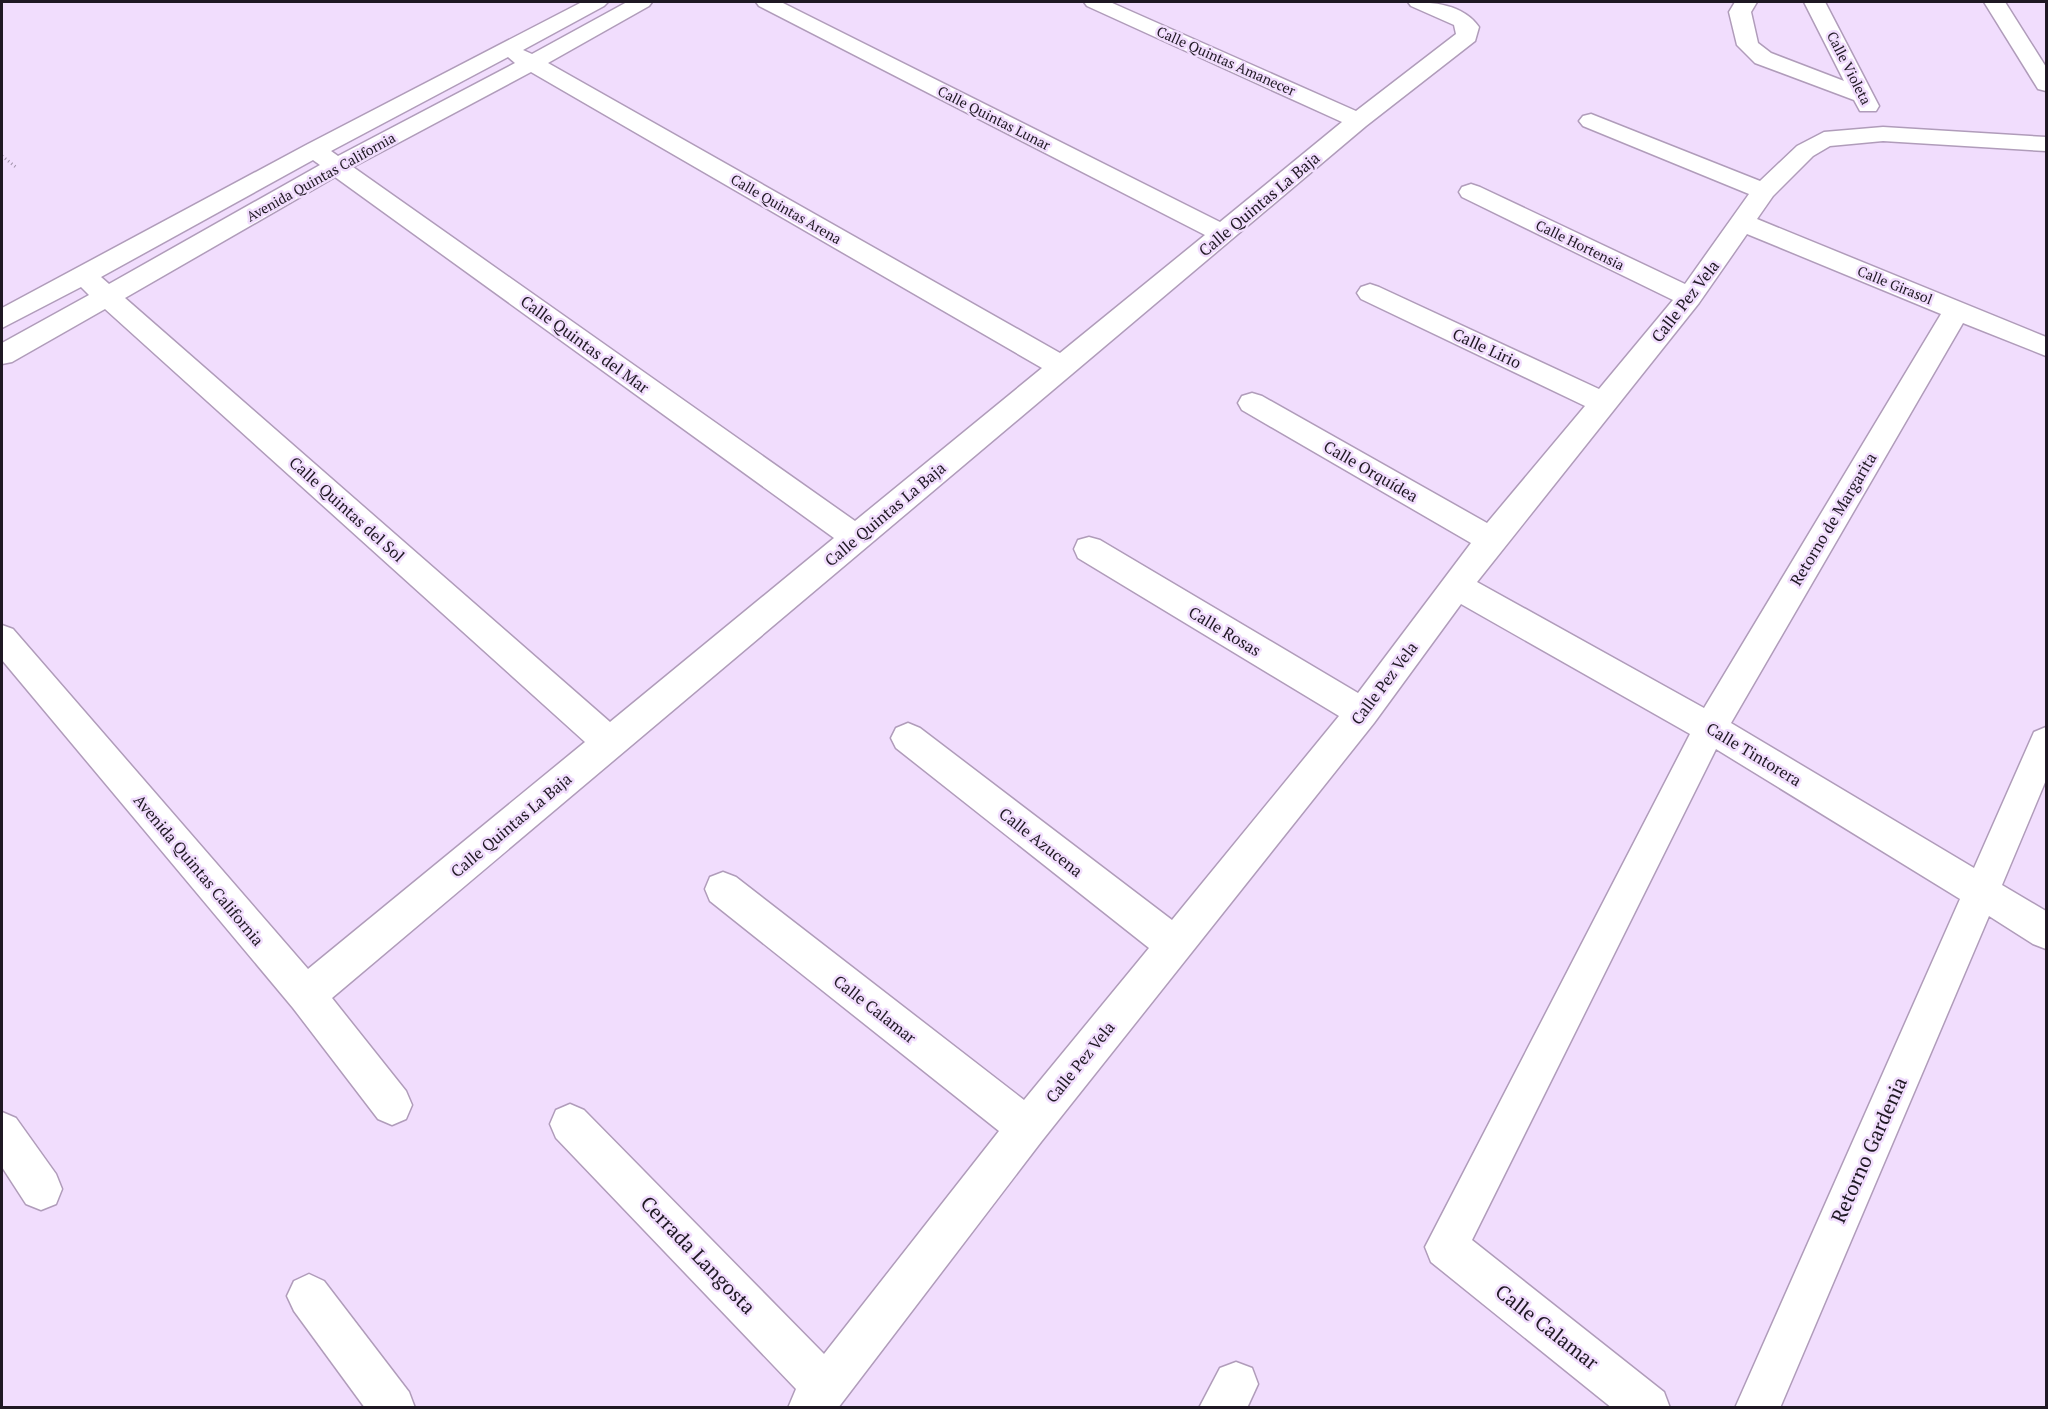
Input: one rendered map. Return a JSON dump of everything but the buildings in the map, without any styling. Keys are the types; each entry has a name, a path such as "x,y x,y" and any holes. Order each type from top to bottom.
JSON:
{"street":[{"name":"Avenida Quintas California","path":"2,319 314,150 597,2"},
{"name":"Avenida Quintas California","path":"2,355 108,298 337,166 533,64 642,2"},
{"name":"Calle Quintas Lunar","path":"766,2 1223,234"},
{"name":"Calle Quintas Amanecer","path":"1094,2 1358,121"},
{"name":"Calle Quintas La Baja","path":"306,995 1358,121 1467,36 1468,27 1462,20 1418,2"},
{"path":"1746,2 1740,12 1748,45 1763,58 1863,96"},
{"name":"Calle Violeta","path":"1815,2 1883,134"},
{"path":"1995,2 2046,84"},
{"name":"Calle Quintas Arena","path":"509,50 1062,367"},
{"path":"1591,121 1764,191"},
{"name":"Calle Pez Vela","path":"818,1397 1027,1128 1362,713 1491,540 1690,297 1744,223 1764,191 1805,151 1824,139 1883,134 2046,144"},
{"name":"Calle Quintas del Mar","path":"314,150 856,538"},
{"name":"Calle Hortensia","path":"1471,192 1690,297"},
{"name":"Calle Girasol","path":"1744,223 2046,347"},
{"name":"Calle Quintas del Sol","path":"84,276 610,743"},
{"name":"Calle Lirio","path":"1370,292 1604,403"},
{"name":"Retorno de Margarita","path":"1446,1247 1710,728 1957,310"},
{"name":"Calle Orquídea","path":"1252,403 1491,540"},
{"name":"Calle Rosas","path":"1089,549 1362,713"},
{"name":"Calle Tintorera","path":"1457,586 1710,728 2046,931"},
{"name":"Avenida Quintas California","path":"2,638 306,995 392,1105"},
{"name":"Calle Azucena","path":"908,738 1173,945"},
{"name":"Retorno Gardenia","path":"1757,1407 2046,742"},
{"name":"Calle Calamar","path":"723,889 1027,1128"},
{"name":"Cerrada Langosta","path":"570,1124 818,1397"},
{"path":"2,1132 41,1189"},
{"name":"Calle Calamar","path":"1446,1247 1648,1407"},
{"path":"309,1296 393,1407"}],"path":[{"path":"2,156 17,168"}]}
